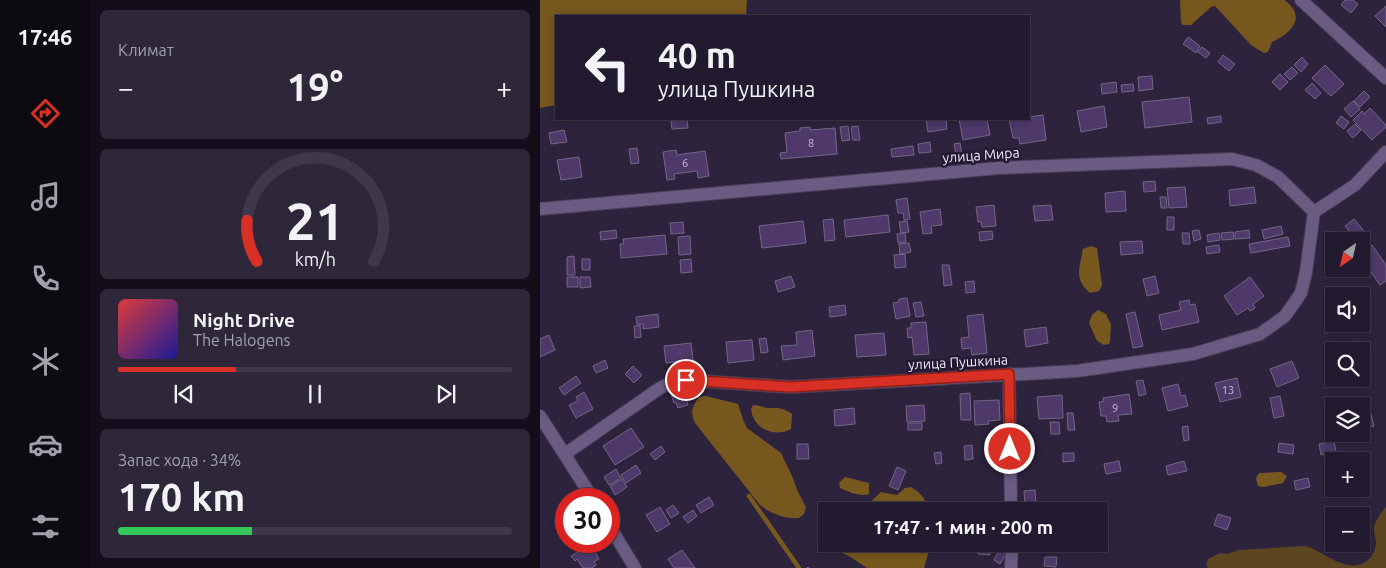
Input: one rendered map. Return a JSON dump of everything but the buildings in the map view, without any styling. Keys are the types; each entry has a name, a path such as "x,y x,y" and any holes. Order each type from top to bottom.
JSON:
{"street":[{"path":"1301,0 1386,78"},
{"path":"1314,212 1355,185 1386,152"},
{"name":"улица Мира","path":"540,209 1000,168 1232,158 1256,165 1278,177 1314,212"},
{"name":"улица Пушкина","path":"566,454 660,388 670,383 686,380 790,387 1077,371 1193,354 1260,334 1285,316 1301,293 1306,272 1314,212"},
{"path":"1009,374 1011,502"},
{"path":"540,416 586,488"},
{"path":"620,543 635,568"},
{"path":"1011,568 1012,552"}],"shaded area":[{"path":"540,0 747,0 746,15 555,15 555,105 540,108"},
{"path":"1180,0 1284,0 1295,12 1296,18 1290,29 1279,39 1272,42 1268,52 1264,53 1251,45 1215,6 1211,7 1191,25 1183,25 1181,23"},
{"path":"1091,246 1097,248 1102,285 1099,291 1090,293 1081,282 1079,267 1083,249"},
{"path":"1098,310 1106,314 1111,325 1109,344 1104,345 1097,341 1089,323 1092,315"},
{"path":"706,396 738,404 747,428 781,453 806,507 804,514 799,518 778,515 760,505 695,423 692,413 693,407 699,397"},
{"path":"753,405 789,412 792,414 791,429 785,432 766,430 756,422 751,409"},
{"path":"1281,472 1287,476 1283,483 1264,487 1258,486 1256,478 1259,473"},
{"path":"845,477 869,483 869,494 858,494 840,488 839,483"},
{"path":"911,487 920,494 926,502 870,502 881,492 897,495 905,488"},
{"path":"1386,507 1386,568 1209,568 1206,565 1208,559 1220,553 1227,554 1238,550 1305,546 1342,563 1359,565 1368,560 1374,552 1376,542 1374,527"},
{"path":"840,552 929,552 924,568 867,568"}],"waterway":[{"path":"749,496 799,568"}],"route":[{"path":"686,380 790,387 1009,374 1010,449"}]}
